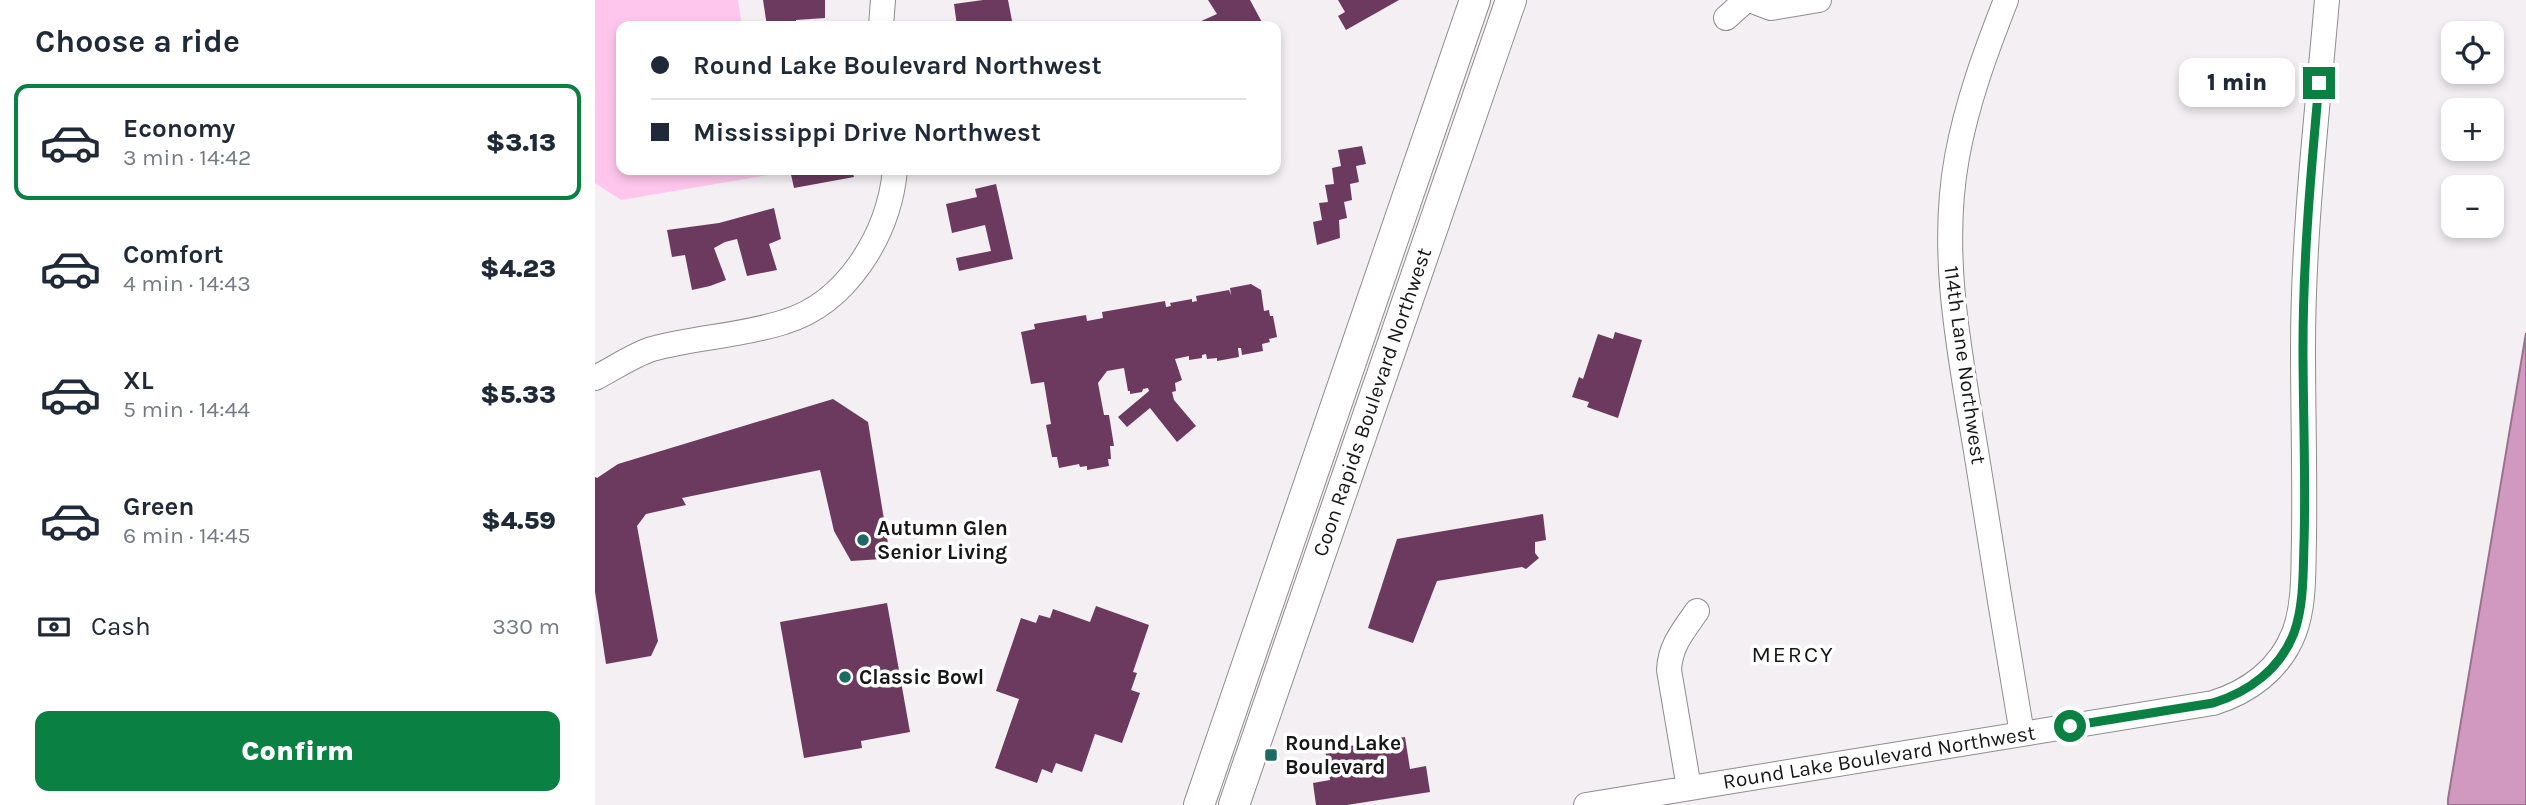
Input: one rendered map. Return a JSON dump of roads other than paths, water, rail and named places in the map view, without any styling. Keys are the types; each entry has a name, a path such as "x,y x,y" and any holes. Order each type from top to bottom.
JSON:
{"main road":[{"name":"Coon Rapids Boulevard Northwest","path":"1199,805 1475,0"},
{"name":"Coon Rapids Boulevard Northwest","path":"1234,805 1511,0"}],"street":[{"path":"881,21 883,0"},
{"path":"1726,18 1748,0 1771,8 1819,0"},
{"name":"114th Lane Northwest","path":"2005,0 1975,80 1960,145 1953,193 1950,249 1952,292 1961,359 2022,734"},
{"name":"Round Lake Boulevard Northwest","path":"1586,805 1697,793 2022,734 2213,703 2230,698 2267,674 2283,654 2293,635 2300,612 2305,495 2304,296 2308,208 2327,0"},
{"path":"595,378 650,349 759,329 788,321 817,307 867,255 894,187 895,175"},
{"path":"1697,611 1675,643 1669,670 1697,793"}],"place":[{"name":"Autumn Glen Senior Living","path":"863,540"},
{"name":"Classic Bowl","path":"845,677"},
{"name":"Round Lake Boulevard","path":"1271,755"}],"district":[{"name":"MERCY","path":"1793,654"}]}
